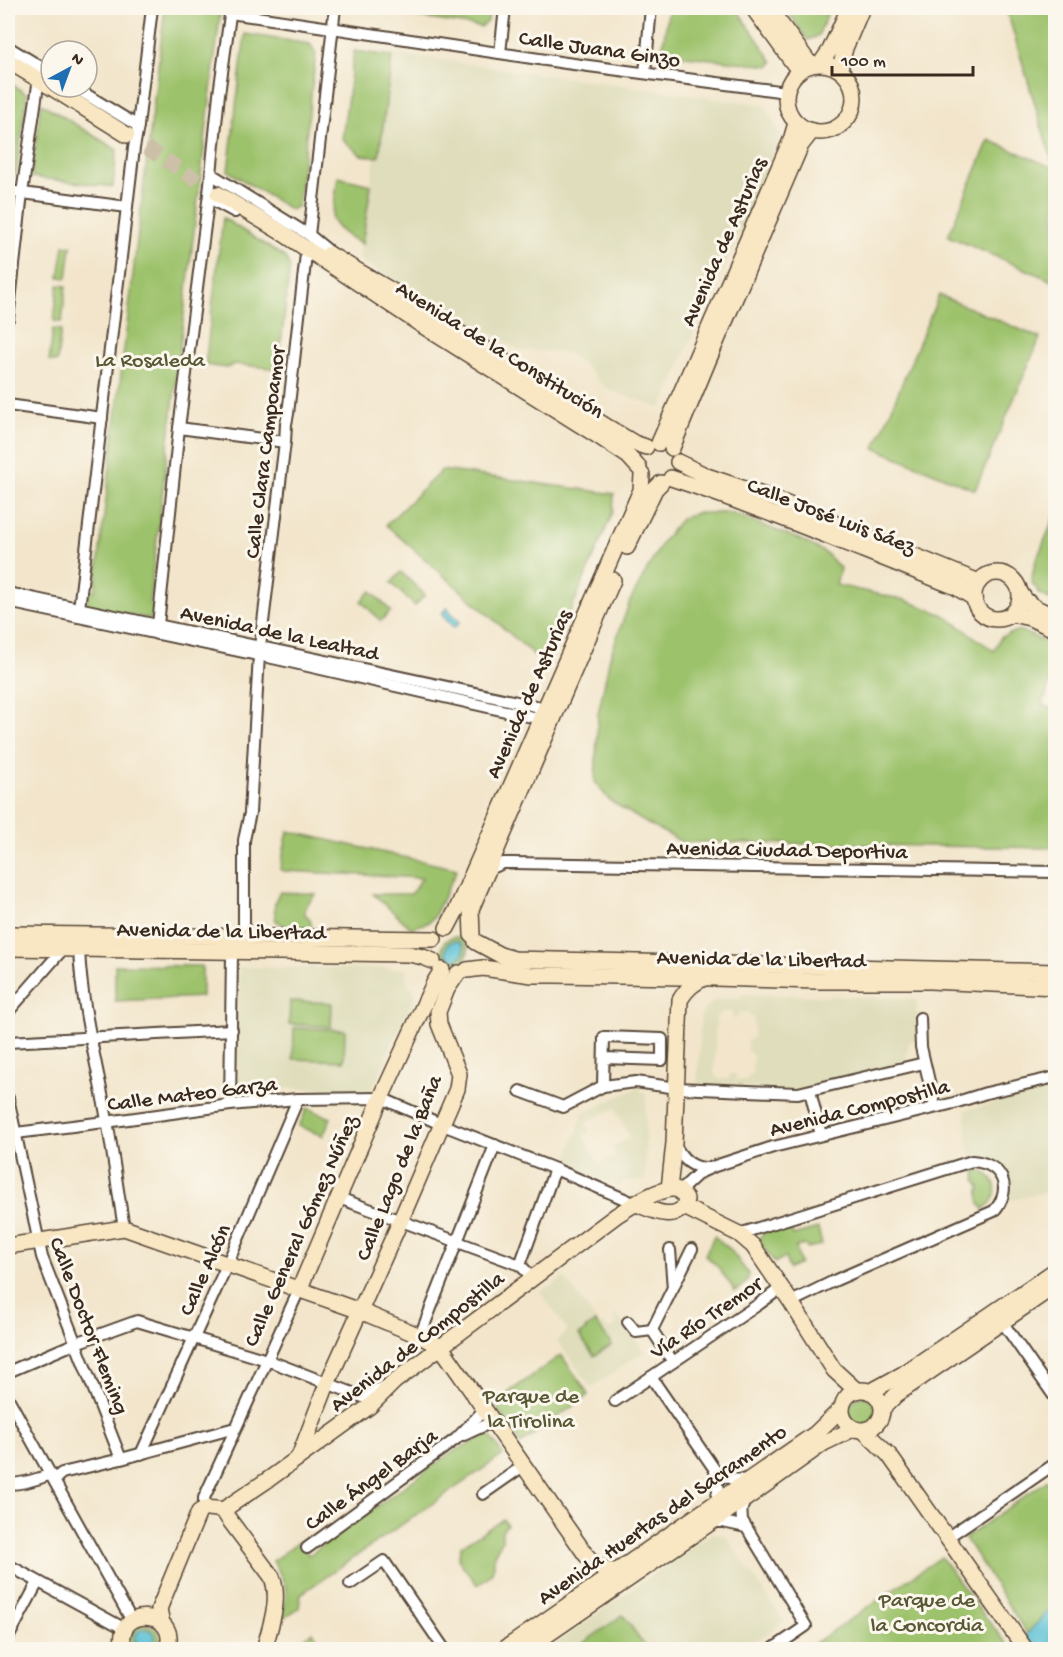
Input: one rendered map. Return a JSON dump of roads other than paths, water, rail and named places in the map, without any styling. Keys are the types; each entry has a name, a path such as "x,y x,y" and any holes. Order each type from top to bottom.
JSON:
{"street":[{"path":"79,613 127,207 132,135 152,8"},
{"path":"309,235 335,8"},
{"path":"500,53 505,8"},
{"path":"645,73 651,8"},
{"path":"753,8 810,66 830,65 840,69 852,84 855,93 852,113 846,122 829,132 812,131 796,123 787,109 786,92 791,80 810,66 830,50 849,8"},
{"path":"769,8 810,66"},
{"path":"840,69 844,48 862,8"},
{"path":"158,630 179,428 214,188 219,94 230,10"},
{"name":"Calle Juana Ginzo","path":"230,10 333,29 786,92"},
{"path":"8,49 39,66"},
{"path":"8,49 39,77"},
{"path":"8,63 132,135"},
{"path":"8,63 39,79"},
{"path":"8,319 22,193 41,99"},
{"path":"72,99 132,135"},
{"path":"79,99 132,135"},
{"path":"88,99 132,135"},
{"name":"Avenida de Asturias","path":"664,450 796,123"},
{"name":"Avenida de Asturias","path":"664,450 708,361 801,145 812,131"},
{"name":"Avenida de la Constitución","path":"214,188 309,235 338,265 423,326 628,456 640,471"},
{"name":"Avenida de la Constitución","path":"214,188 306,254 338,265"},
{"name":"Avenida de la Constitución","path":"214,188 281,232 338,265 411,302 634,443 664,450"},
{"path":"8,191 127,207"},
{"name":"Calle Clara Campoamor","path":"259,651 306,254"},
{"path":"8,405 102,418"},
{"path":"179,428 285,441"},
{"path":"664,450 675,474 666,481 650,482 640,471 639,456 664,450"},
{"name":"Calle José Luis Sáez","path":"664,450 707,476 777,500 979,582"},
{"name":"Avenida de Asturias","path":"447,928 641,490 640,471"},
{"name":"Avenida de Asturias","path":"474,938 471,909 632,536 656,489 666,481"},
{"name":"Calle José Luis Sáez","path":"666,481 752,506 956,587 974,598"},
{"path":"1056,617 1031,606 1024,599 1014,580 1007,575 994,573 983,578 975,590 974,598 977,607 991,618 998,619 1012,614 1030,618 1056,630"},
{"path":"1012,614 1019,604 1020,592"},
{"name":"Avenida de la Lealtad","path":"8,593 79,613"},
{"name":"Avenida de la Lealtad","path":"8,602 79,613 543,713"},
{"name":"Avenida de la Lealtad","path":"244,937 244,840 250,813 259,651"},
{"path":"498,845 504,857 518,863"},
{"name":"Avenida Ciudad Deportiva","path":"487,871 503,863 518,863 1056,872"},
{"path":"458,927 468,931 474,938 478,947 477,958 462,972 452,974 438,965 431,953 437,934 447,928 458,927"},
{"name":"Avenida de la Libertad","path":"8,934 434,939"},
{"name":"Avenida de la Libertad","path":"474,938 500,955 514,959 1056,987"},
{"name":"Avenida de la Libertad","path":"8,948 409,954 423,957 438,965"},
{"path":"8,1012 71,949 79,969 124,1228"},
{"path":"230,1105 232,953"},
{"name":"Calle General Gómez Núñez","path":"216,1509 204,1502 204,1498 299,1290 381,1098 434,983 438,965"},
{"name":"Avenida de la Libertad","path":"462,972 483,968 532,975 650,977 1056,972"},
{"name":"Calle Lago de la Baña","path":"299,1456 327,1384 457,1089 459,1074 439,1024 438,1012 454,977 462,972"},
{"path":"650,977 666,984 680,1000"},
{"path":"381,1098 661,1213 674,1197 680,1000 686,990 706,977"},
{"path":"920,1018 921,1047 935,1107"},
{"path":"8,1042 232,1030"},
{"path":"603,1086 604,1037 662,1039 662,1060 604,1058"},
{"path":"520,1091 563,1107 603,1086 636,1082 677,1088 798,1093 924,1063"},
{"name":"Avenida Compostilla","path":"674,1197 690,1179 709,1168 773,1147 1056,1077"},
{"path":"810,1091 821,1135"},
{"name":"Calle Doctor Fleming","path":"8,1098 11,1133 42,1257 121,1459"},
{"name":"Calle Mateo Garza","path":"11,1133 230,1105 298,1099 381,1098"},
{"name":"Calle Alcón","path":"141,1454 227,1265 298,1099"},
{"path":"674,1143 686,1160 695,1166 709,1168"},
{"path":"420,1336 495,1145"},
{"path":"739,1234 972,1161 991,1166 1000,1173 1004,1189 1000,1204 994,1211 791,1302"},
{"path":"520,1265 555,1168"},
{"path":"615,1195 618,1200 617,1215"},
{"path":"674,1197 739,1234 753,1246 834,1370 843,1418 846,1423 890,1455"},
{"name":"Avenida de Compostilla","path":"216,1509 269,1479 370,1406 395,1381 617,1215 636,1204 674,1197"},
{"path":"339,1198 520,1265 532,1277"},
{"path":"8,1246 124,1228 360,1311 441,1347 586,1556 600,1568 616,1571"},
{"path":"652,1330 692,1249"},
{"path":"670,1250 673,1288"},
{"path":"842,1406 849,1395 903,1374 1056,1270"},
{"path":"883,1408 897,1394 1056,1285"},
{"name":"Vía Río Tremor","path":"615,1401 781,1288"},
{"path":"8,1372 76,1343 137,1321 267,1360 363,1397 395,1381"},
{"path":"628,1322 636,1332 652,1330"},
{"path":"1003,1323 1056,1399"},
{"path":"652,1330 673,1362"},
{"path":"834,1370 863,1391 879,1398 883,1408 878,1424 868,1430 858,1430"},
{"name":"Vía Río Tremor","path":"651,1377 715,1470"},
{"path":"8,1398 53,1478 128,1625"},
{"name":"Avenida Huertas del Sacramento","path":"525,1650 712,1522 815,1434 842,1406"},
{"name":"Calle Ángel Barja","path":"307,1548 488,1416"},
{"path":"878,1424 890,1455 997,1605 1026,1650"},
{"path":"8,1484 53,1478 62,1473 235,1428"},
{"name":"Avenida Huertas del Sacramento","path":"503,1650 716,1502 750,1488 824,1443 858,1430"},
{"path":"948,1537 1056,1463"},
{"path":"483,1494 523,1466"},
{"path":"715,1470 722,1476 750,1488 741,1510 742,1520 806,1626 771,1650"},
{"path":"715,1470 718,1491 716,1502"},
{"path":"162,1623 159,1610 199,1512 203,1509 216,1509 228,1518 272,1577 276,1588 276,1601 264,1650"},
{"path":"712,1522 746,1527"},
{"path":"586,1556 590,1576 589,1590"},
{"path":"350,1584 384,1560 445,1650"},
{"path":"8,1565 128,1625"},
{"path":"8,1638 38,1582"},
{"path":"124,1650 122,1637 128,1625 138,1617 147,1616 162,1623 167,1630 169,1637 167,1650"}],"water":[{"path":"447,608 460,622 454,628 441,614"},
{"path":"455,941 461,944 464,950 461,956 455,959 449,956 446,950 449,944"},
{"path":"1055,1604 1055,1649 1008,1650 1027,1634"},
{"path":"141,1629 149,1629 155,1635 155,1643 149,1649 141,1649 135,1643 135,1635"}],"tunnel":[{"path":"127,135 218,194"}],"park label":[{"name":"La Rosaleda","path":"150,358"},
{"name":"Parque de la Tirolina","path":"531,1406"},
{"name":"Parque de la Concordia","path":"927,1610"}]}
